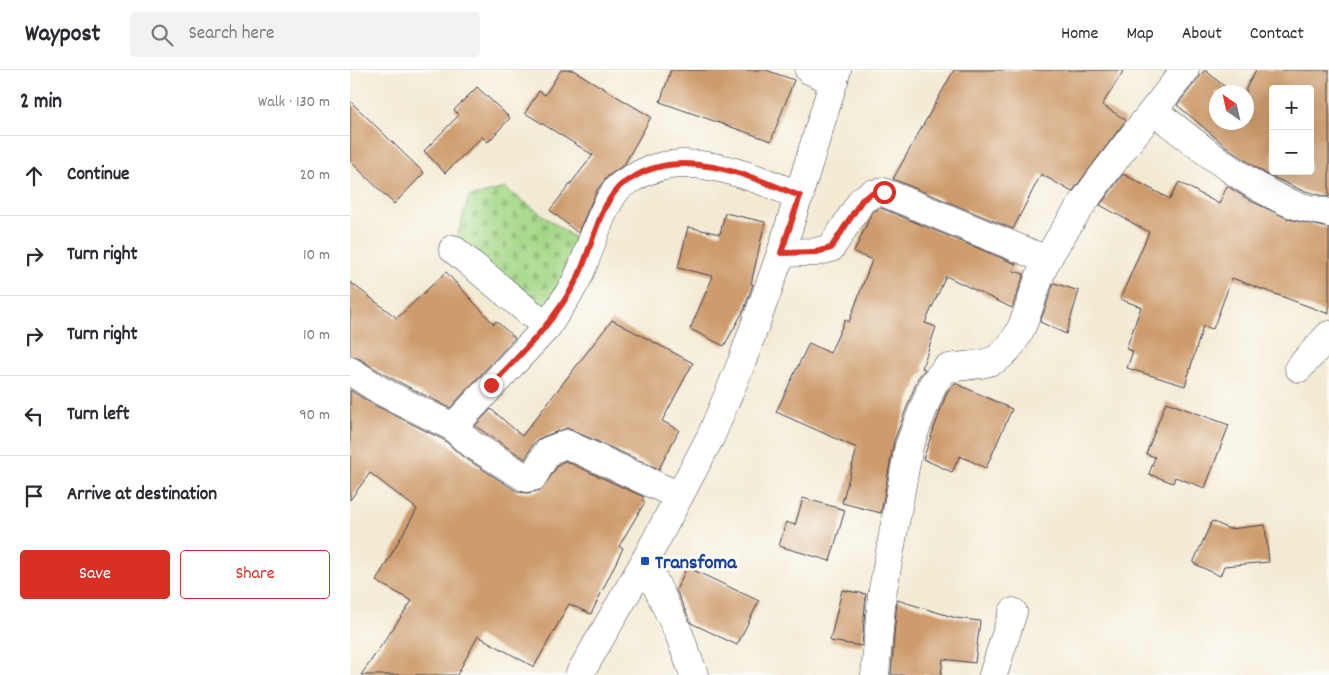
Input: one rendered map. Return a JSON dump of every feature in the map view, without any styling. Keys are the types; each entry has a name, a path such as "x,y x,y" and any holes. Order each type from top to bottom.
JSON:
{"street":[{"path":"579,675 645,561 711,436 742,364 800,196 835,75 809,70"},
{"path":"875,675 882,595 909,446 933,384 944,369 982,363 1002,356 1017,334 1047,260 1092,192 1184,70"},
{"path":"1154,110 1203,149 1262,189 1295,205 1329,213"},
{"path":"453,427 547,327 578,278 592,243 596,226 618,187 647,169 677,164 718,168 747,175 800,196"},
{"path":"781,253 816,252 831,248 862,200 871,194 884,192 1047,260"},
{"path":"453,249 547,327"},
{"path":"1299,368 1329,334"},
{"path":"350,371 381,391 453,427 470,443 526,478 533,477 548,451 566,444 679,496"},
{"path":"645,561 679,634 694,675"},
{"path":"992,675 1013,612"}],"green space":[{"path":"505,188 587,247 547,335 455,244 469,197"}],"building":[{"path":"561,70 573,70 651,117 624,165 608,176 597,190 578,233 550,210 593,155 525,113 539,91 545,95"},
{"path":"671,70 766,70 794,80 771,141 660,102"},
{"path":"954,70 1124,70 1102,105 1126,120 1072,192 1041,174 1013,229 893,179"},
{"path":"1205,70 1223,85 1209,85 1209,130 1254,130 1254,85 1248,85 1256,70 1329,70 1329,197 1301,190 1266,174 1228,148 1177,105"},
{"path":"477,87 510,118 488,142 482,137 445,173 424,151 459,115 454,110"},
{"path":"350,101 424,173 394,204 350,161"},
{"path":"1123,174 1170,199 1179,182 1219,204 1227,186 1251,201 1289,219 1329,228 1329,314 1232,278 1213,329 1203,326 1185,386 1127,368 1133,351 1126,349 1141,307 1120,299 1149,232 1100,205"},
{"path":"881,208 1016,264 1013,271 1024,274 1012,308 946,276 925,323 936,327 922,368 925,369 918,378 894,441 881,513 842,503 857,448 776,412 809,343 830,353 845,320 849,322 872,260 854,252 873,211"},
{"path":"725,213 765,222 751,284 753,284 744,310 724,346 690,329 713,276 678,268 688,227 720,234"},
{"path":"446,272 494,324 496,321 515,338 450,408 389,377 358,358 350,356 350,282 397,318"},
{"path":"1054,283 1079,291 1066,334 1040,322"},
{"path":"612,320 693,363 662,421 679,430 659,469 567,428 542,437 534,443 525,459 475,426 491,409 522,436"},
{"path":"955,383 1012,409 986,468 960,456 952,472 923,459 947,392"},
{"path":"350,390 374,405 444,440 462,456 518,492 528,493 541,490 559,464 565,461 644,497 642,500 645,502 619,546 623,548 591,614 569,604 534,667 478,636 457,675 361,675 412,601 376,581 417,509 370,473 350,500"},
{"path":"1166,402 1229,425 1205,488 1175,477 1173,483 1149,474 1155,457 1146,454"},
{"path":"803,498 845,510 830,561 779,546 786,522 795,525"},
{"path":"1212,521 1229,529 1265,525 1269,562 1224,566 1220,576 1193,563"},
{"path":"687,567 759,601 737,645 691,623 676,590"},
{"path":"842,590 866,594 862,646 830,641"},
{"path":"897,600 956,618 980,621 975,663 943,659 941,675 891,675"}],"place":[{"name":"Transfoma","path":"645,561"}],"route":[{"path":"491,385 547,327 578,278 592,243 596,226 618,187 647,169 677,164 718,168 747,175 800,196 781,253 816,252 831,248 862,200 871,194 884,192"}]}
